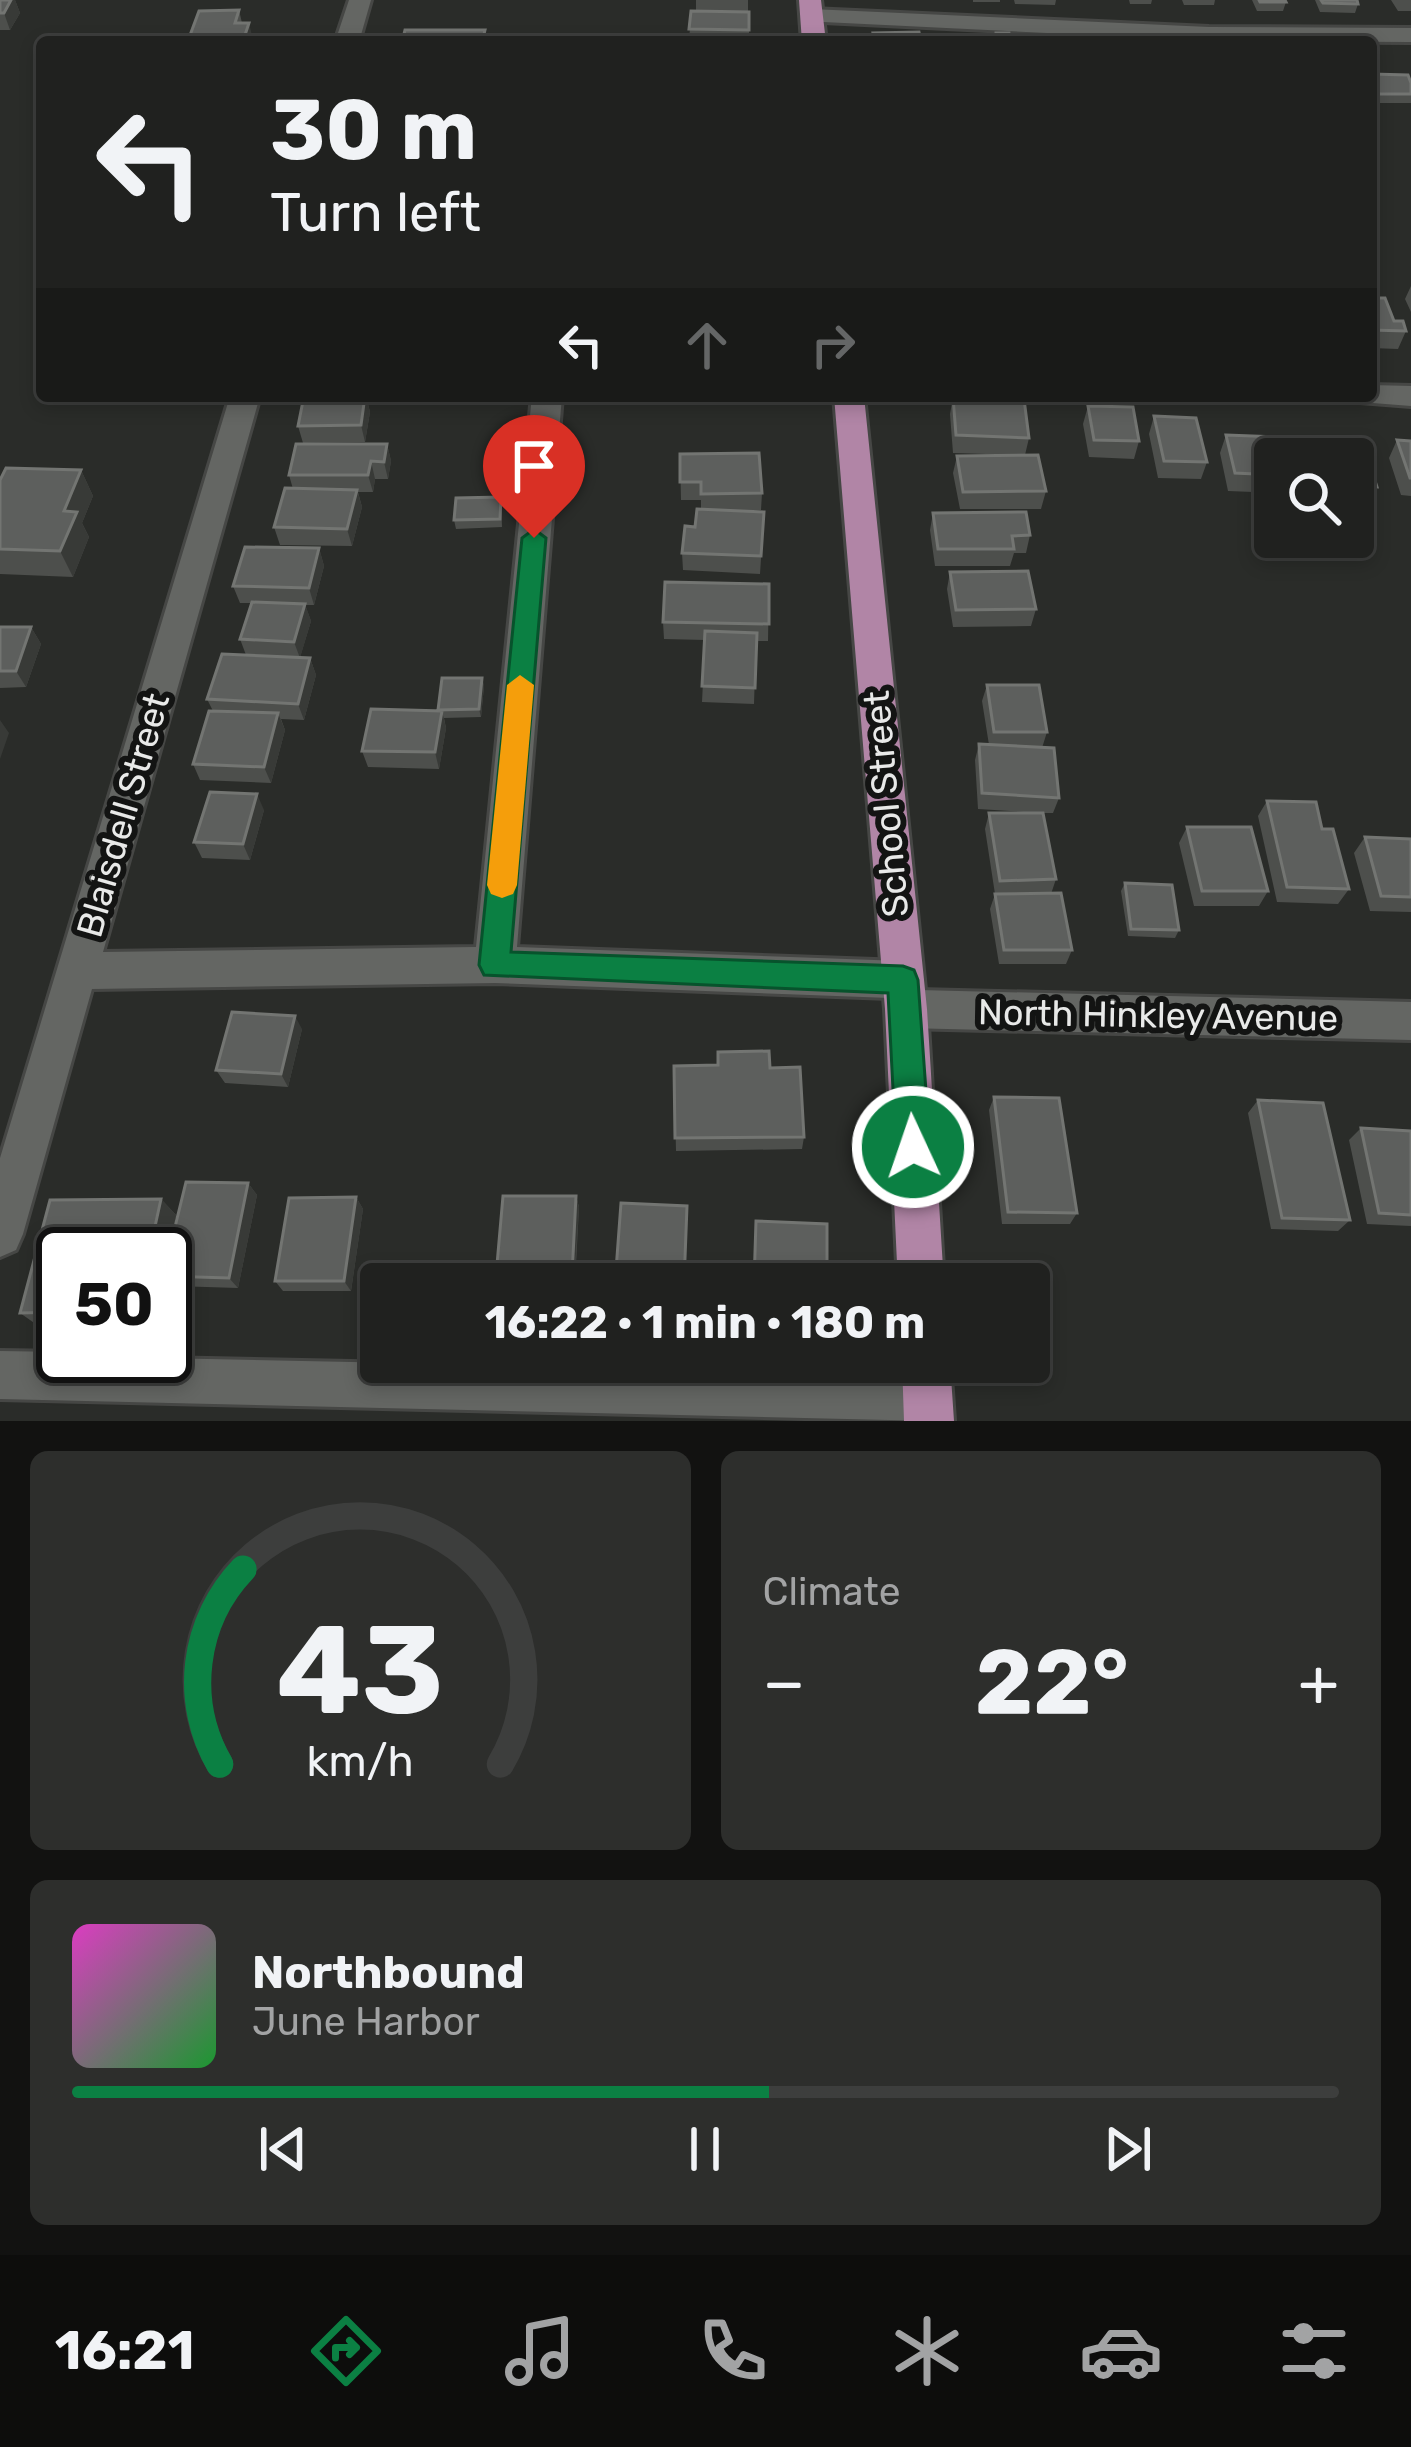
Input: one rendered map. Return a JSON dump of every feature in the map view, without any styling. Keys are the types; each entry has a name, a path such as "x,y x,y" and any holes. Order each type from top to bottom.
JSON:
{"main road":[{"name":"School Street","path":"849,402 904,994 920,1263"}],"street":[{"path":"349,36 360,0"},
{"path":"811,8 1210,34 1411,35"},
{"path":"1377,394 1411,396"},
{"name":"Blaisdell Street","path":"0,1234 242,402"},
{"path":"495,965 546,402"},
{"name":"North Hinkley Avenue","path":"77,971 495,965 904,994 1411,1021"},
{"path":"0,1376 928,1394"}],"building":[{"path":"0,0 11,0 4,13 0,13"},
{"path":"1321,0 1357,0 1358,4 1323,3"},
{"path":"239,10 235,23 249,23 245,36 190,36 199,11"},
{"path":"691,11 749,12 749,30 689,29"},
{"path":"405,30 485,30 484,36 404,36"},
{"path":"919,32 920,36 874,36"},
{"path":"1377,74 1408,75 1411,94 1377,94"},
{"path":"1377,298 1385,298 1394,321 1403,321 1406,331 1377,330"},
{"path":"303,402 364,402 361,425 298,426"},
{"path":"953,402 1024,402 1029,438 956,435"},
{"path":"1088,406 1133,407 1139,441 1094,440"},
{"path":"1154,416 1196,418 1207,462 1164,461"},
{"path":"1226,435 1276,437 1254,438 1254,474 1235,473"},
{"path":"1397,440 1411,441 1411,478 1410,478"},
{"path":"296,444 387,444 384,462 371,461 368,475 289,475"},
{"path":"759,453 762,493 701,494 701,482 680,482 680,454"},
{"path":"1038,455 1046,491 963,492 957,456"},
{"path":"6,468 81,470 64,511 77,512 60,551 0,549 0,480"},
{"path":"285,488 357,490 347,529 274,527"},
{"path":"501,497 500,519 454,520 456,498"},
{"path":"697,509 764,512 761,556 682,553 685,526 695,527"},
{"path":"1026,512 1030,535 1012,536 1014,549 938,549 933,513"},
{"path":"245,547 319,548 309,588 233,586"},
{"path":"1028,571 1036,609 956,610 950,572"},
{"path":"665,582 769,584 769,624 663,622"},
{"path":"252,602 305,604 294,642 240,639"},
{"path":"0,627 31,627 16,671 0,671"},
{"path":"705,631 757,633 755,688 702,686"},
{"path":"222,654 310,658 298,704 207,699"},
{"path":"442,678 482,678 479,709 438,710"},
{"path":"987,685 1039,685 1047,732 994,732"},
{"path":"371,709 442,711 435,752 362,751"},
{"path":"209,711 278,713 264,767 193,764"},
{"path":"979,744 1054,748 1059,798 982,793"},
{"path":"210,792 257,794 243,844 194,842"},
{"path":"1267,801 1316,802 1322,829 1333,829 1349,889 1287,887"},
{"path":"989,813 1043,813 1056,879 1000,881"},
{"path":"1187,827 1251,827 1268,891 1202,891"},
{"path":"1365,837 1411,839 1411,897 1381,896"},
{"path":"1125,883 1172,885 1179,930 1131,929"},
{"path":"1061,893 1072,950 1004,950 995,894"},
{"path":"232,1012 295,1016 281,1074 216,1070"},
{"path":"769,1051 770,1068 800,1067 804,1137 675,1138 674,1066 718,1065 718,1052"},
{"path":"994,1097 1059,1098 1077,1213 1008,1212"},
{"path":"1258,1100 1323,1103 1350,1220 1282,1218"},
{"path":"1361,1128 1411,1131 1411,1215 1379,1213"},
{"path":"186,1182 248,1183 229,1278 192,1277 192,1227 175,1227"},
{"path":"503,1196 576,1196 573,1263 497,1263"},
{"path":"356,1197 344,1281 275,1281 289,1198"},
{"path":"161,1199 155,1227 43,1227 50,1200"},
{"path":"621,1203 687,1206 685,1263 617,1263"},
{"path":"756,1221 827,1224 827,1263 755,1263"},
{"path":"36,1253 36,1313 20,1313"}],"slow traffic":[{"path":"502,885 520,685"}],"route":[{"path":"534,538 495,965 903,980 913,1147"}]}
